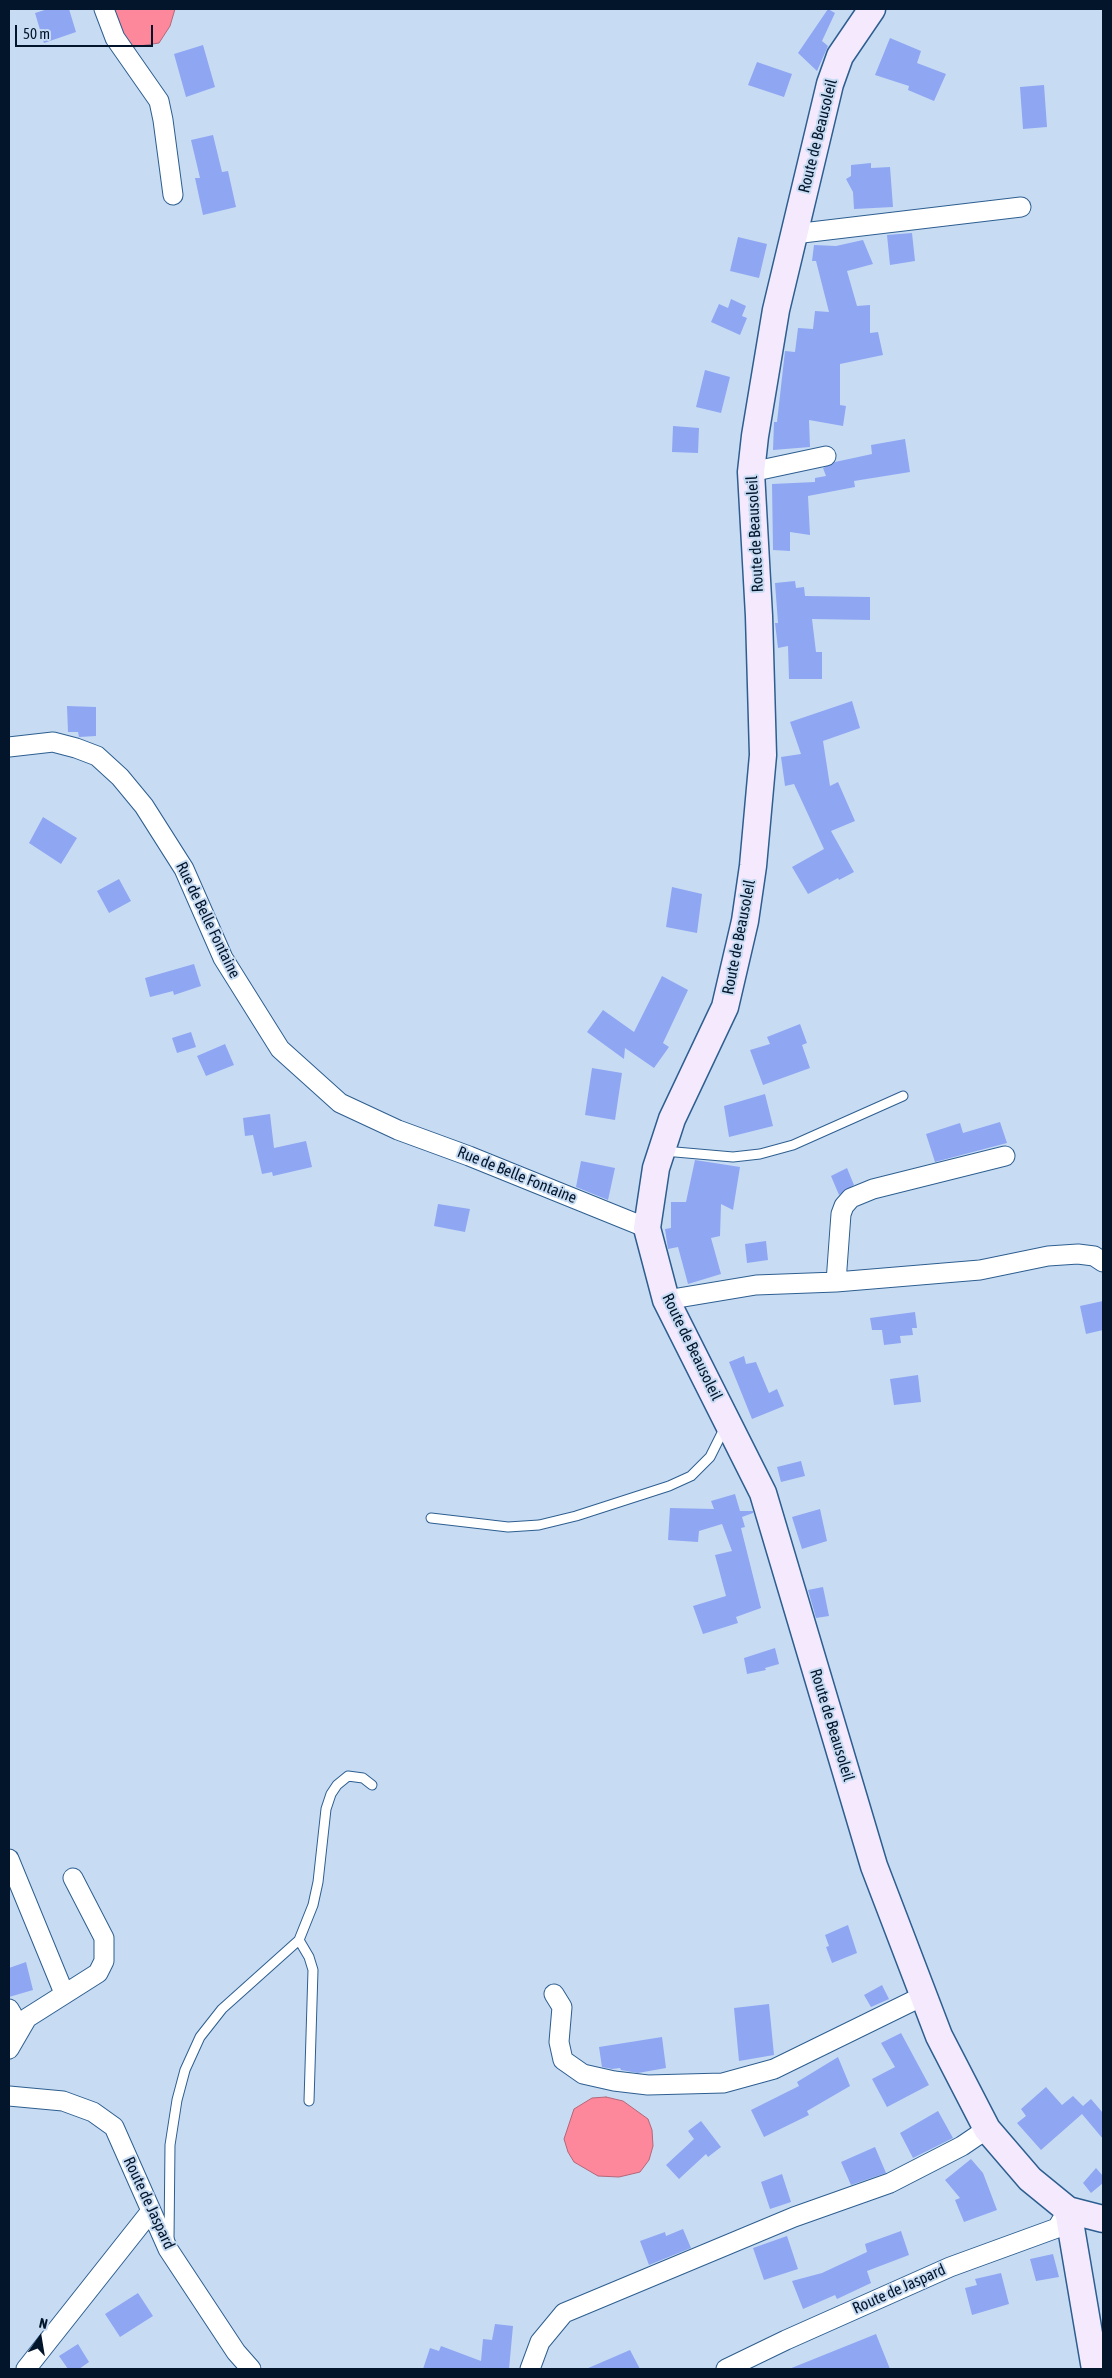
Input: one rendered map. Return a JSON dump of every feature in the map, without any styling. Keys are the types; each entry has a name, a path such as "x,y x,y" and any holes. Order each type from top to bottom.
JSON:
{"street":[{"path":"104,9 115,38 159,101 164,120 173,195"},
{"name":"Route de Beausoleil","path":"872,9 840,56 830,84 775,319 755,436 751,472 764,754 753,866 745,921 725,1007 672,1118 661,1151 656,1168 647,1228 666,1300 763,1493 874,1866 939,2036 987,2129 1030,2179 1068,2210"},
{"path":"794,234 1021,207"},
{"path":"751,472 826,456"},
{"name":"Rue de Belle Fontaine","path":"9,746 53,742 76,748 97,756 120,777 144,806 184,869 223,958 280,1049 340,1103 398,1130 469,1156 647,1228"},
{"path":"836,1282 841,1214 844,1206 851,1198 872,1189 1005,1156"},
{"path":"666,1300 756,1285 836,1282 980,1270 1048,1256 1078,1254 1094,1256 1103,1262"},
{"path":"9,1859 64,1992"},
{"path":"11,2044 27,2018 64,1992 75,1988 98,1973 106,1954 104,1938 73,1878"},
{"path":"554,1994 562,2007 559,2042 563,2060 582,2074 614,2081 648,2085 723,2083 774,2069 923,1996"},
{"path":"9,2009 14,2024 11,2044"},
{"name":"Route de Jaspard","path":"9,2096 63,2101 93,2112 114,2127 168,2249 236,2352 251,2369"},
{"path":"530,2369 540,2342 564,2313 794,2217 890,2183 962,2146 987,2129"},
{"path":"1095,2369 1068,2210 1103,2218"},
{"name":"Route de Jaspard","path":"726,2369 786,2340 950,2267 1057,2228 1068,2210"},
{"path":"26,2369 150,2211"}],"lane":[{"path":"661,1151 733,1157 760,1154 793,1145 904,1096"},
{"path":"431,1518 508,1527 539,1525 669,1486 691,1476 710,1457 728,1421"},
{"path":"168,2249 170,2145 177,2100 185,2070 200,2037 222,2009 299,1940 313,1905 318,1882 326,1809 331,1794 337,1785 348,1776 363,1778 372,1785"},
{"path":"299,1940 309,1957 313,1970 309,2101"}],"shaded area":[{"path":"107,9 175,9 170,26 159,43 133,47 114,30"},
{"path":"606,2097 623,2101 648,2119 652,2130 653,2146 649,2160 640,2172 619,2177 598,2176 574,2162 568,2152 564,2139 574,2109 592,2098"}],"building":[{"path":"48,9 69,9 76,32 44,43 35,13"},
{"path":"828,9 835,13 822,41 828,46 817,71 798,53"},
{"path":"890,38 921,51 917,63 946,74 934,101 908,90 909,86 875,75"},
{"path":"203,45 215,87 186,97 174,54"},
{"path":"757,62 792,74 784,97 748,85"},
{"path":"1044,85 1047,127 1023,129 1020,87"},
{"path":"213,135 222,172 228,171 236,207 203,215 195,178 200,178 191,140"},
{"path":"871,163 871,168 890,167 893,207 854,209 853,192 846,179 851,176 851,165"},
{"path":"912,233 915,261 890,265 887,235"},
{"path":"738,237 767,244 759,278 730,271"},
{"path":"863,240 873,264 847,271 857,306 870,305 870,333 878,332 883,355 840,364 840,405 846,406 843,426 809,420 810,447 773,450 774,422 777,422 785,351 795,352 798,328 813,329 815,311 829,312 816,261 812,261 814,245 836,246"},
{"path":"731,299 746,306 742,316 747,318 740,335 711,322 719,304 728,308"},
{"path":"705,370 730,377 721,413 696,407"},
{"path":"673,426 699,428 698,453 672,452"},
{"path":"905,439 910,472 854,481 855,487 808,496 810,535 790,532 790,551 773,550 772,484 815,482 815,478 826,476 823,468 835,462 872,454 871,445"},
{"path":"795,581 796,588 804,587 805,596 870,597 870,620 812,619 816,652 822,652 822,679 789,679 788,646 778,648 775,623 778,623 775,583"},
{"path":"852,701 860,728 823,741 830,786 838,782 855,821 831,831 854,872 808,894 792,867 824,849 794,784 785,786 781,757 801,754 790,722"},
{"path":"67,706 96,707 96,736 79,737 78,732 68,732"},
{"path":"43,817 77,838 61,864 29,843"},
{"path":"119,879 131,901 109,913 97,891"},
{"path":"672,887 702,894 697,933 666,927"},
{"path":"194,964 201,986 174,995 173,991 150,997 145,978"},
{"path":"662,976 688,990 663,1043 669,1047 654,1068 625,1048 624,1059 587,1032 603,1010 634,1032"},
{"path":"800,1024 807,1043 802,1045 810,1068 763,1085 750,1050 770,1044 767,1037"},
{"path":"191,1032 196,1047 177,1053 172,1038"},
{"path":"225,1044 234,1065 206,1076 197,1056"},
{"path":"592,1068 622,1073 615,1120 585,1115"},
{"path":"765,1094 773,1126 729,1137 724,1106"},
{"path":"270,1114 274,1148 306,1141 312,1167 273,1176 272,1172 262,1174 253,1135 245,1136 243,1118"},
{"path":"1000,1122 1007,1143 935,1162 926,1134 960,1123 963,1133"},
{"path":"695,1160 740,1167 733,1210 721,1204 720,1236 711,1238 721,1274 688,1284 678,1247 668,1249 665,1229 671,1228 671,1202 686,1202"},
{"path":"581,1161 615,1168 608,1200 576,1187"},
{"path":"847,1168 854,1185 839,1195 831,1176"},
{"path":"438,1204 470,1209 465,1232 434,1226"},
{"path":"766,1241 768,1260 747,1263 745,1244"},
{"path":"1103,1301 1103,1330 1086,1334 1080,1306"},
{"path":"915,1312 917,1328 912,1328 913,1335 900,1336 901,1343 884,1345 882,1330 872,1330 870,1318"},
{"path":"744,1356 746,1364 756,1362 769,1393 777,1389 784,1406 752,1419 729,1362"},
{"path":"918,1375 921,1402 894,1405 890,1379"},
{"path":"801,1461 805,1476 781,1482 777,1467"},
{"path":"735,1494 740,1511 753,1511 753,1513 742,1517 745,1527 741,1528 761,1608 736,1617 738,1623 703,1634 693,1606 726,1596 715,1555 732,1551 722,1524 699,1531 698,1542 668,1540 670,1508 714,1509 711,1501"},
{"path":"820,1509 827,1541 802,1549 792,1517"},
{"path":"823,1587 829,1616 816,1618 808,1590"},
{"path":"775,1648 779,1664 765,1668 766,1670 747,1674 744,1658"},
{"path":"848,1925 857,1953 832,1963 826,1947 829,1946 825,1935"},
{"path":"26,1962 33,1990 9,1997 9,1968"},
{"path":"882,1985 889,1999 871,2007 864,1995"},
{"path":"769,2004 774,2055 739,2061 734,2008"},
{"path":"901,2033 929,2085 887,2107 872,2079 895,2067 881,2043"},
{"path":"662,2037 666,2068 638,2073 621,2070 620,2068 602,2067 599,2047"},
{"path":"838,2057 850,2086 807,2111 809,2115 764,2137 751,2110 799,2086 797,2082"},
{"path":"1046,2087 1062,2105 1073,2096 1083,2106 1091,2099 1103,2113 1103,2139 1082,2114 1041,2150 1017,2123 1026,2116 1021,2109"},
{"path":"938,2111 953,2138 913,2158 900,2133"},
{"path":"701,2121 721,2147 708,2157 706,2154 679,2179 666,2165 694,2139 688,2131"},
{"path":"875,2147 886,2173 851,2185 841,2162"},
{"path":"971,2159 983,2173 997,2210 964,2222 955,2200 960,2198 945,2180"},
{"path":"1096,2168 1103,2176 1103,2183 1091,2193 1083,2183"},
{"path":"782,2174 791,2202 770,2209 761,2182"},
{"path":"683,2229 691,2248 649,2265 640,2241 665,2232 666,2236"},
{"path":"901,2231 909,2255 867,2271 871,2283 837,2299 835,2295 803,2309 792,2281 822,2273 867,2252 865,2244"},
{"path":"787,2236 798,2269 764,2280 753,2248"},
{"path":"1053,2254 1059,2277 1036,2281 1030,2259"},
{"path":"1001,2273 1009,2304 972,2315 965,2288 977,2285 975,2279"},
{"path":"138,2293 153,2316 120,2337 105,2314"},
{"path":"495,2324 513,2326 509,2369 423,2369 430,2348 439,2351 441,2346 481,2361 483,2339 492,2340"},
{"path":"876,2334 890,2369 789,2369"},
{"path":"78,2344 89,2362 79,2369 68,2369 59,2356"},
{"path":"630,2350 640,2369 586,2369"}]}
